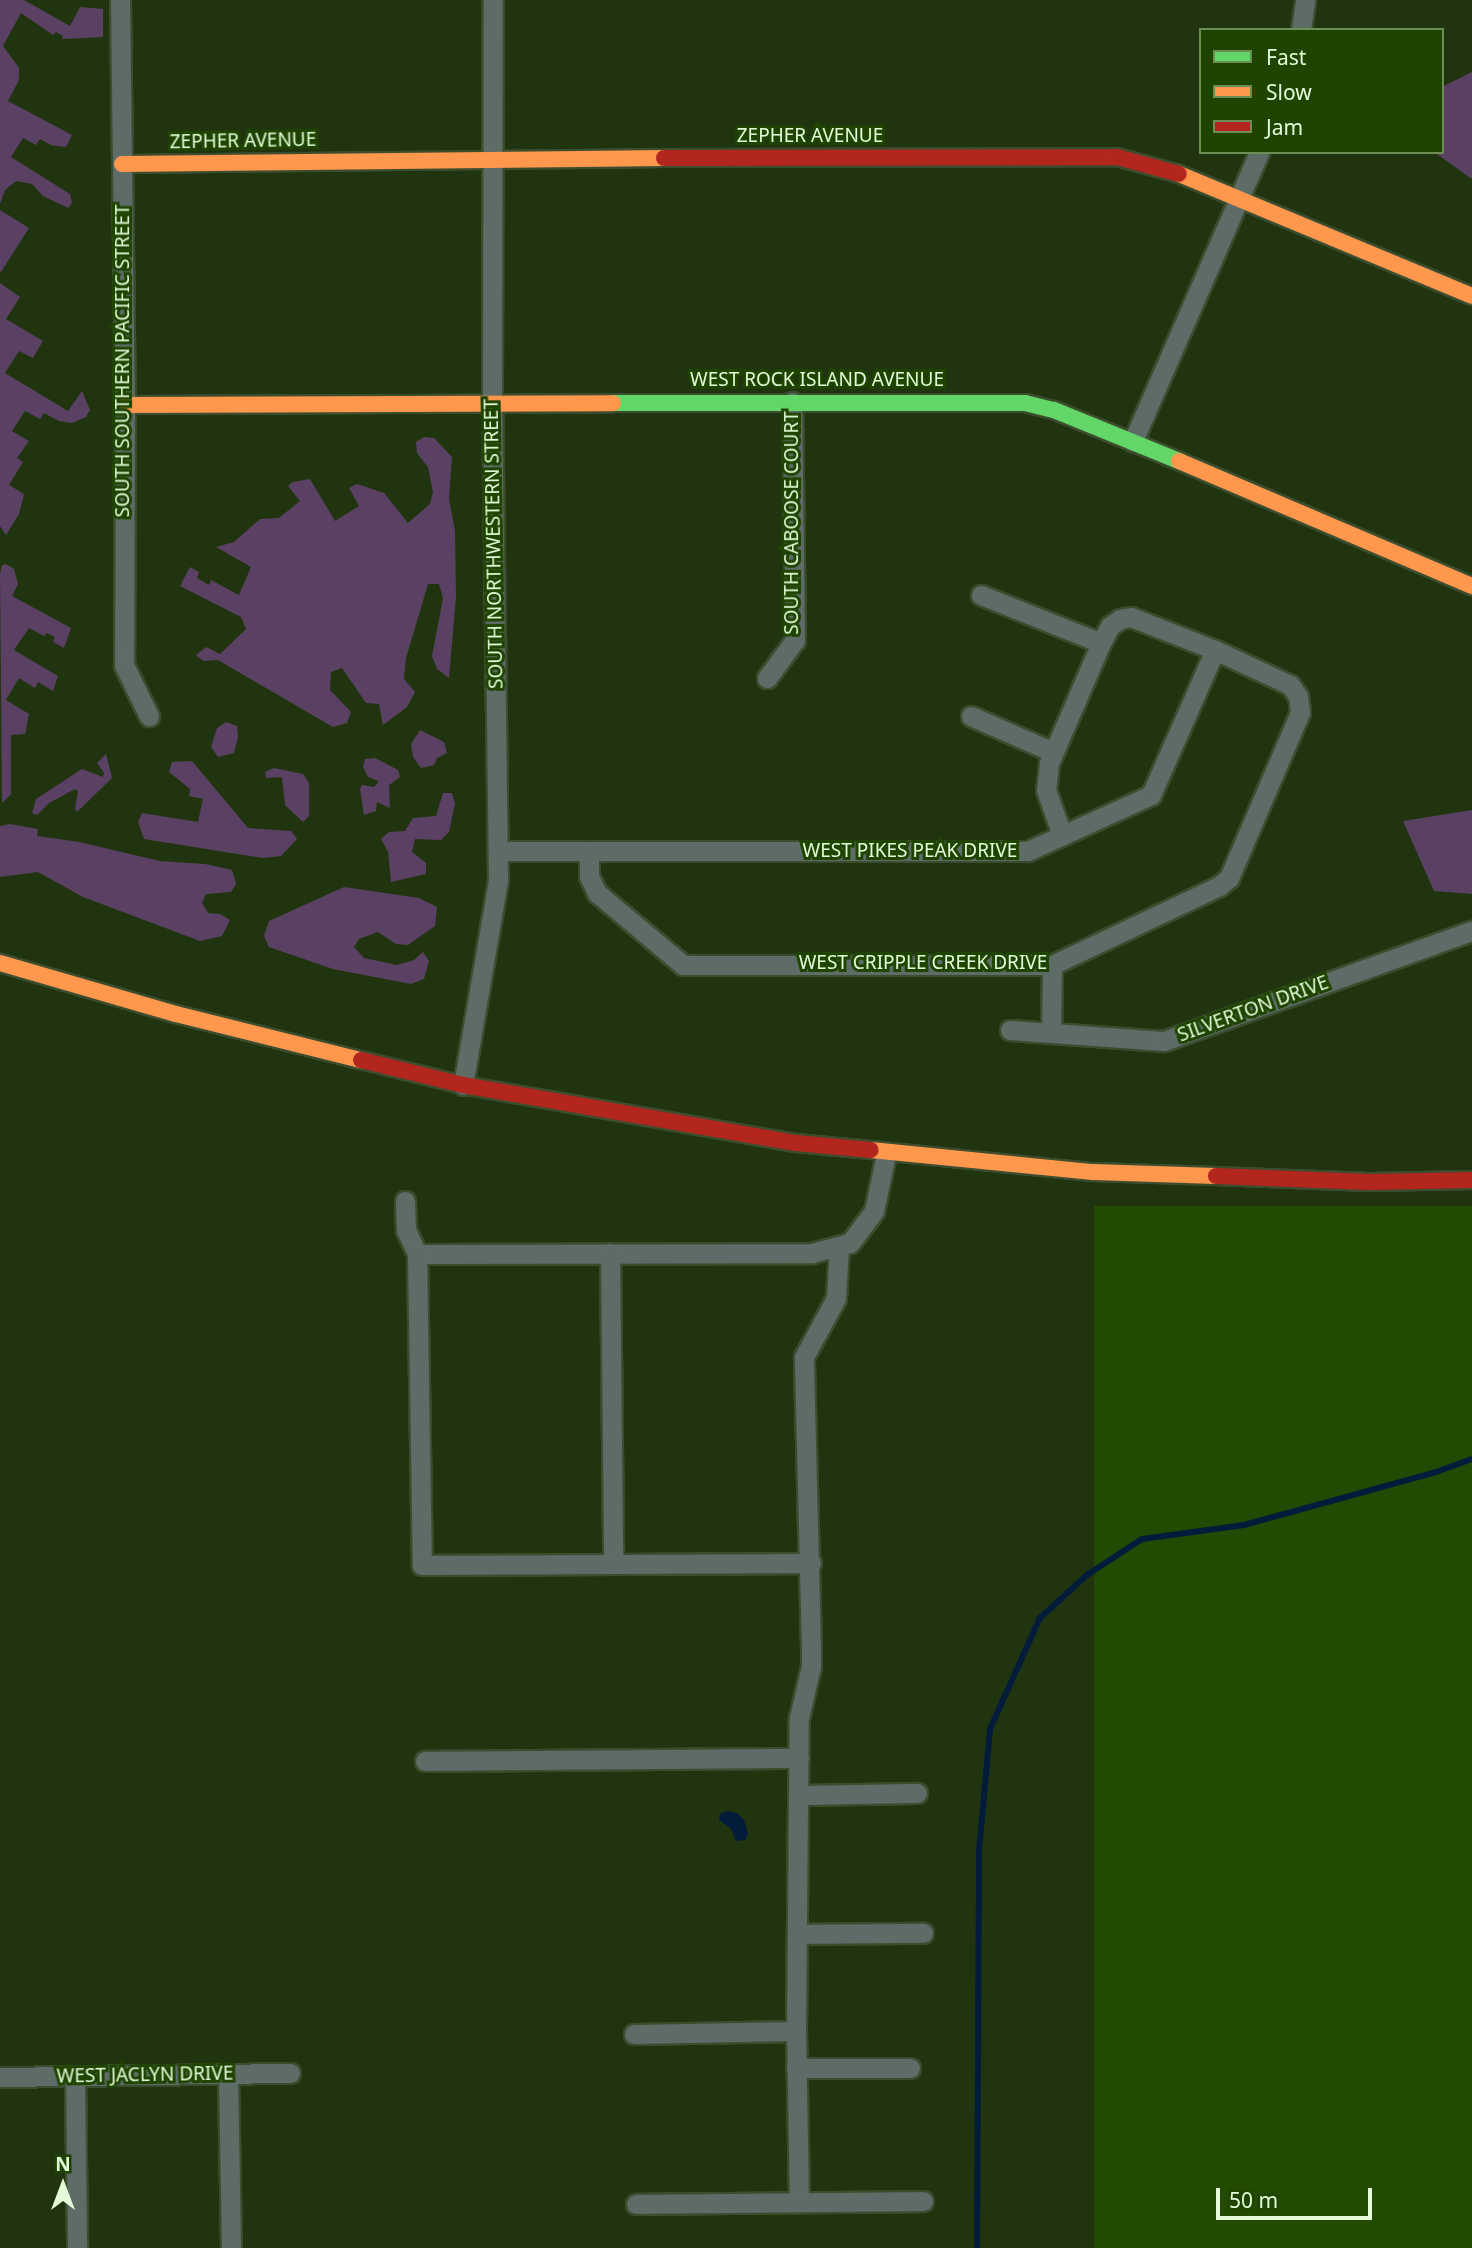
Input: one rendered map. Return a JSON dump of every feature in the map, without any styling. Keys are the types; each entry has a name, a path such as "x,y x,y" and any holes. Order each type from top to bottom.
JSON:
{"street":[{"name":"SOUTH SOUTHERN PACIFIC STREET","path":"120,0 125,405 124,665 149,716"},
{"name":"SOUTH NORTHWESTERN STREET","path":"463,1085 498,880 492,403 495,158 493,0"},
{"path":"1301,28 1305,0"},
{"path":"1133,440 1258,154"},
{"name":"ZEPHER AVENUE","path":"122,164 495,158 1117,157 1183,175 1472,296"},
{"name":"SOUTH CABOOSE COURT","path":"767,678 795,640 792,402"},
{"name":"WEST ROCK ISLAND AVENUE","path":"125,405 1026,403 1054,410 1133,440 1472,586"},
{"path":"981,594 1101,643"},
{"path":"1062,835 1046,789 1046,775 1110,625 1131,617 1215,650"},
{"name":"WEST PIKES PEAK DRIVE","path":"498,851 1028,851 1151,795 1215,650"},
{"name":"WEST CRIPPLE CREEK DRIVE","path":"589,851 589,876 597,893 683,965 1052,965 1219,886 1229,878 1300,712 1298,696 1290,685 1215,650"},
{"path":"971,716 1054,752"},
{"name":"SILVERTON DRIVE","path":"1010,1030 1164,1041 1472,931"},
{"path":"0,963 176,1014 463,1085 732,1133 886,1154 1093,1172 1227,1178 1472,1180"},
{"path":"1051,1032 1052,965"},
{"path":"416,1254 812,1253 850,1243 874,1210 886,1154"},
{"path":"405,1201 406,1230 416,1254 422,1565 811,1563"},
{"path":"799,2202 796,2031 799,1718 811,1666 811,1563 804,1357 836,1298 838,1246"},
{"path":"610,1253 613,1564"},
{"path":"425,1761 799,1758"},
{"path":"798,1795 917,1793"},
{"path":"797,1934 923,1933"},
{"path":"634,2034 796,2031"},
{"path":"796,2068 910,2068"},
{"name":"WEST JACLYN DRIVE","path":"0,2077 289,2073"},
{"path":"228,2074 230,2248"},
{"path":"75,2076 77,2248"},
{"path":"636,2204 923,2201"}],"shaded area":[{"path":"0,0 24,0 70,26 80,7 103,9 103,37 62,39 63,36 56,32 53,35 21,13 3,46 19,68 19,80 8,101 72,135 66,147 51,145 40,139 36,145 23,138 11,157 70,194 72,203 68,208 43,196 32,184 16,181 5,190 0,204"},
{"path":"1472,72 1472,179 1437,154 1444,154 1444,86"},
{"path":"0,210 29,228 1,272 0,271"},
{"path":"0,283 20,297 6,319 43,341 33,358 19,351 5,373 68,411 82,391 90,410 86,417 72,423 59,421 44,413 40,419 25,411 12,431 29,441 17,458 23,462 9,485 24,494 19,514 6,535 0,526"},
{"path":"424,437 434,438 452,457 449,499 455,531 456,596 449,678 437,669 432,656 443,598 439,584 428,584 406,658 404,679 415,692 407,707 383,725 379,704 366,703 342,668 331,672 330,690 351,712 347,723 333,727 218,660 203,661 196,655 206,647 220,654 246,629 241,617 180,586 190,567 199,572 197,578 209,585 211,580 239,595 251,567 216,547 234,542 260,519 279,518 300,501 288,486 293,482 310,479 335,521 359,506 349,488 357,484 384,493 408,523 430,504 433,492 428,467 417,453 416,442"},
{"path":"6,564 14,569 18,584 12,596 71,628 64,648 53,642 55,637 47,633 44,636 29,628 14,650 58,676 53,691 38,682 35,688 19,678 6,700 29,714 25,734 11,735 11,794 2,803 0,573 2,565"},
{"path":"226,722 237,726 238,737 234,753 218,757 211,747 217,728"},
{"path":"420,730 444,742 447,753 437,758 434,765 421,768 413,757 411,744"},
{"path":"106,754 112,778 77,812 75,809 78,791 75,789 49,803 37,815 32,813 36,799 82,769 103,777 104,773 97,763"},
{"path":"375,758 398,770 400,777 389,785 390,808 377,802 376,811 364,815 360,789 362,785 374,787 379,781 368,777 363,767 365,759"},
{"path":"192,761 248,828 291,831 297,839 281,856 263,858 144,839 138,822 142,813 198,822 203,799 189,796 190,789 169,772 172,762"},
{"path":"274,768 303,774 309,783 309,816 303,822 285,805 282,777 266,778 265,772"},
{"path":"443,793 452,793 455,803 449,832 441,840 415,839 412,852 426,863 426,874 391,882 388,852 381,839 389,832 405,831 413,818 436,816"},
{"path":"1472,810 1472,894 1434,891 1403,821"},
{"path":"10,824 38,829 37,836 79,842 160,861 205,864 232,870 236,884 231,892 206,894 202,903 208,913 220,914 230,920 222,936 200,941 83,897 38,872 0,877 0,826"},
{"path":"344,887 419,898 437,907 435,926 408,945 396,944 378,932 359,939 354,947 364,958 397,965 414,960 423,952 429,961 424,979 411,984 333,969 269,947 264,936 269,921"},
{"path":"1094,1206 1472,1206 1472,2248 1094,2248"}],"water":[{"path":"727,1811 737,1813 744,1820 748,1834 745,1840 736,1841 731,1829 719,1820 720,1814"}],"waterway":[{"path":"977,2248 979,1851 990,1729 1040,1618 1087,1575 1142,1539 1244,1525 1436,1472 1472,1459"}],"traffic: fast":[{"path":"613,403 1025,403 1054,410 1179,461"}],"traffic: slow":[{"path":"122,164 664,158"},
{"path":"1179,174 1472,296"},
{"path":"125,405 613,403"},
{"path":"1179,461 1472,586"},
{"path":"0,963 176,1014 361,1060"},
{"path":"871,1150 1093,1172 1216,1176"}],"traffic: jam":[{"path":"664,158 1117,157 1179,174"},
{"path":"361,1060 463,1085 796,1143 871,1150"},
{"path":"1216,1176 1368,1182 1472,1180"}]}
